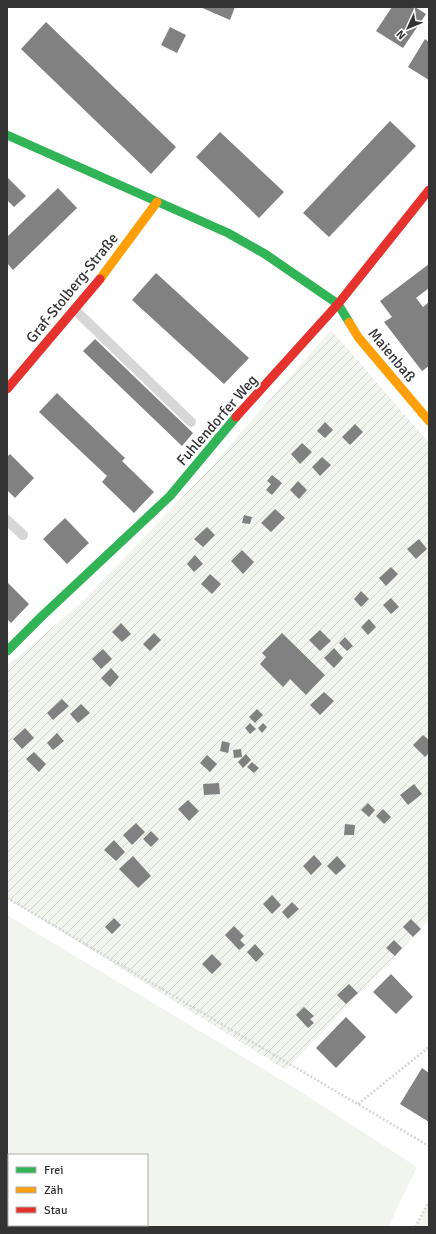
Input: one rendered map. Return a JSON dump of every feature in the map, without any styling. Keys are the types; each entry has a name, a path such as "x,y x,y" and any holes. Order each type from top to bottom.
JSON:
{"street":[{"path":"7,135 228,233 265,254 338,304"},
{"name":"Fuhlendorfer Weg","path":"7,651 41,617 170,496 230,423 338,304 429,190"},
{"name":"Graf-Stolberg-Straße","path":"7,389 99,280 157,202"},
{"name":"Maienbaß","path":"338,304 358,337 429,421"}],"lane":[{"path":"74,309 191,422"},
{"path":"7,520 23,535"}],"path":[{"path":"7,898 429,1146"},
{"path":"358,1104 429,1047"},
{"path":"415,1227 429,1202"}],"shaded area":[{"path":"331,330 429,443 429,920 286,1070 7,898 7,666 81,603 202,477"},
{"path":"7,915 293,1087 417,1167 388,1227 7,1227"},
{"path":"429,1204 429,1227 416,1227"}],"building":[{"path":"200,7 235,7 230,20"},
{"path":"392,7 415,7 426,14 403,48 376,31"},
{"path":"46,22 176,147 151,174 21,49"},
{"path":"170,27 186,35 177,53 161,45"},
{"path":"425,39 429,42 429,80 408,67"},
{"path":"390,121 416,146 329,237 303,213"},
{"path":"220,132 284,192 259,218 196,157"},
{"path":"7,177 26,196 14,207 7,200"},
{"path":"58,188 77,208 13,270 7,263 7,237"},
{"path":"429,264 429,288 416,298 423,307 429,302 429,366 422,371 384,322 392,317 380,301"},
{"path":"156,273 249,358 224,384 132,300"},
{"path":"95,339 193,433 182,446 83,351"},
{"path":"57,393 125,458 122,461 154,492 134,513 102,482 107,476 39,412"},
{"path":"325,422 333,430 325,438 317,431"},
{"path":"355,424 363,432 350,445 342,437"},
{"path":"302,443 312,452 300,464 291,454"},
{"path":"10,454 34,478 15,498 7,490 7,457"},
{"path":"322,457 331,465 320,476 312,467"},
{"path":"272,475 282,483 272,495 266,490 271,484 267,481"},
{"path":"298,481 307,490 299,499 290,490"},
{"path":"275,509 285,518 271,532 261,523"},
{"path":"244,515 252,517 250,524 242,523"},
{"path":"65,518 89,543 67,564 43,539"},
{"path":"207,527 215,535 203,547 194,539"},
{"path":"419,539 427,549 416,559 407,549"},
{"path":"242,550 254,562 243,574 231,561"},
{"path":"195,555 203,564 194,572 187,564"},
{"path":"391,567 398,574 386,586 379,578"},
{"path":"210,574 221,584 212,594 201,584"},
{"path":"7,582 29,604 11,623 7,619"},
{"path":"361,591 369,599 361,607 354,599"},
{"path":"391,598 399,607 391,614 383,605"},
{"path":"369,619 376,627 368,635 361,627"},
{"path":"121,623 131,634 122,642 112,632"},
{"path":"320,630 331,641 320,651 309,640"},
{"path":"154,633 161,640 150,651 143,644"},
{"path":"282,633 325,675 306,695 290,679 283,687 260,664 266,657 262,653"},
{"path":"345,637 353,646 347,651 339,643"},
{"path":"334,648 343,658 334,668 324,658"},
{"path":"103,649 112,659 101,669 92,659"},
{"path":"111,668 119,677 110,687 101,678"},
{"path":"324,692 334,701 320,715 310,705"},
{"path":"62,699 69,706 53,720 47,713"},
{"path":"81,704 90,713 78,723 70,714"},
{"path":"257,709 263,715 255,723 249,717"},
{"path":"250,723 256,729 250,734 245,728"},
{"path":"263,723 267,727 262,733 258,728"},
{"path":"25,728 34,738 22,749 13,739"},
{"path":"57,733 64,741 53,750 47,743"},
{"path":"423,735 429,740 429,753 425,757 413,745"},
{"path":"222,741 230,743 228,753 220,751"},
{"path":"241,749 242,757 234,758 233,750"},
{"path":"34,752 46,764 39,772 26,759"},
{"path":"246,754 251,760 243,768 238,762"},
{"path":"207,755 217,764 210,772 200,763"},
{"path":"252,762 259,768 254,773 247,767"},
{"path":"219,783 220,794 204,795 203,784"},
{"path":"414,784 422,794 408,805 400,795"},
{"path":"188,800 199,811 189,821 178,809"},
{"path":"368,803 375,810 369,817 361,810"},
{"path":"383,809 391,817 384,824 376,816"},
{"path":"136,823 145,832 132,845 123,835"},
{"path":"345,824 355,825 354,835 344,835"},
{"path":"151,831 159,839 151,847 143,839"},
{"path":"114,840 125,852 116,861 104,850"},
{"path":"314,855 322,864 311,875 303,866"},
{"path":"133,856 151,876 138,888 119,869"},
{"path":"337,856 346,866 336,875 327,866"},
{"path":"272,895 281,905 272,914 263,904"},
{"path":"292,902 299,909 288,919 282,912"},
{"path":"114,918 121,925 112,934 105,927"},
{"path":"411,919 421,929 413,937 403,927"},
{"path":"234,926 244,936 240,940 245,945 239,950 225,935"},
{"path":"394,940 402,948 395,956 386,948"},
{"path":"255,944 264,954 256,962 247,952"},
{"path":"212,954 222,964 212,974 202,964"},
{"path":"391,974 413,997 396,1014 373,992"},
{"path":"349,984 358,993 346,1004 337,995"},
{"path":"304,1007 314,1016 310,1019 314,1023 308,1028 296,1015"},
{"path":"346,1017 366,1037 336,1068 316,1048"},
{"path":"422,1068 429,1073 429,1122 400,1104"}],"traffic: fast":[{"path":"7,135 228,233 265,254 338,304 349,322"},
{"path":"7,651 41,617 170,496 236,417"}],"traffic: slow":[{"path":"100,279 157,202"},
{"path":"349,322 358,337 429,421"}],"traffic: jam":[{"path":"236,417 338,304 429,190"},
{"path":"7,389 100,279"}]}
